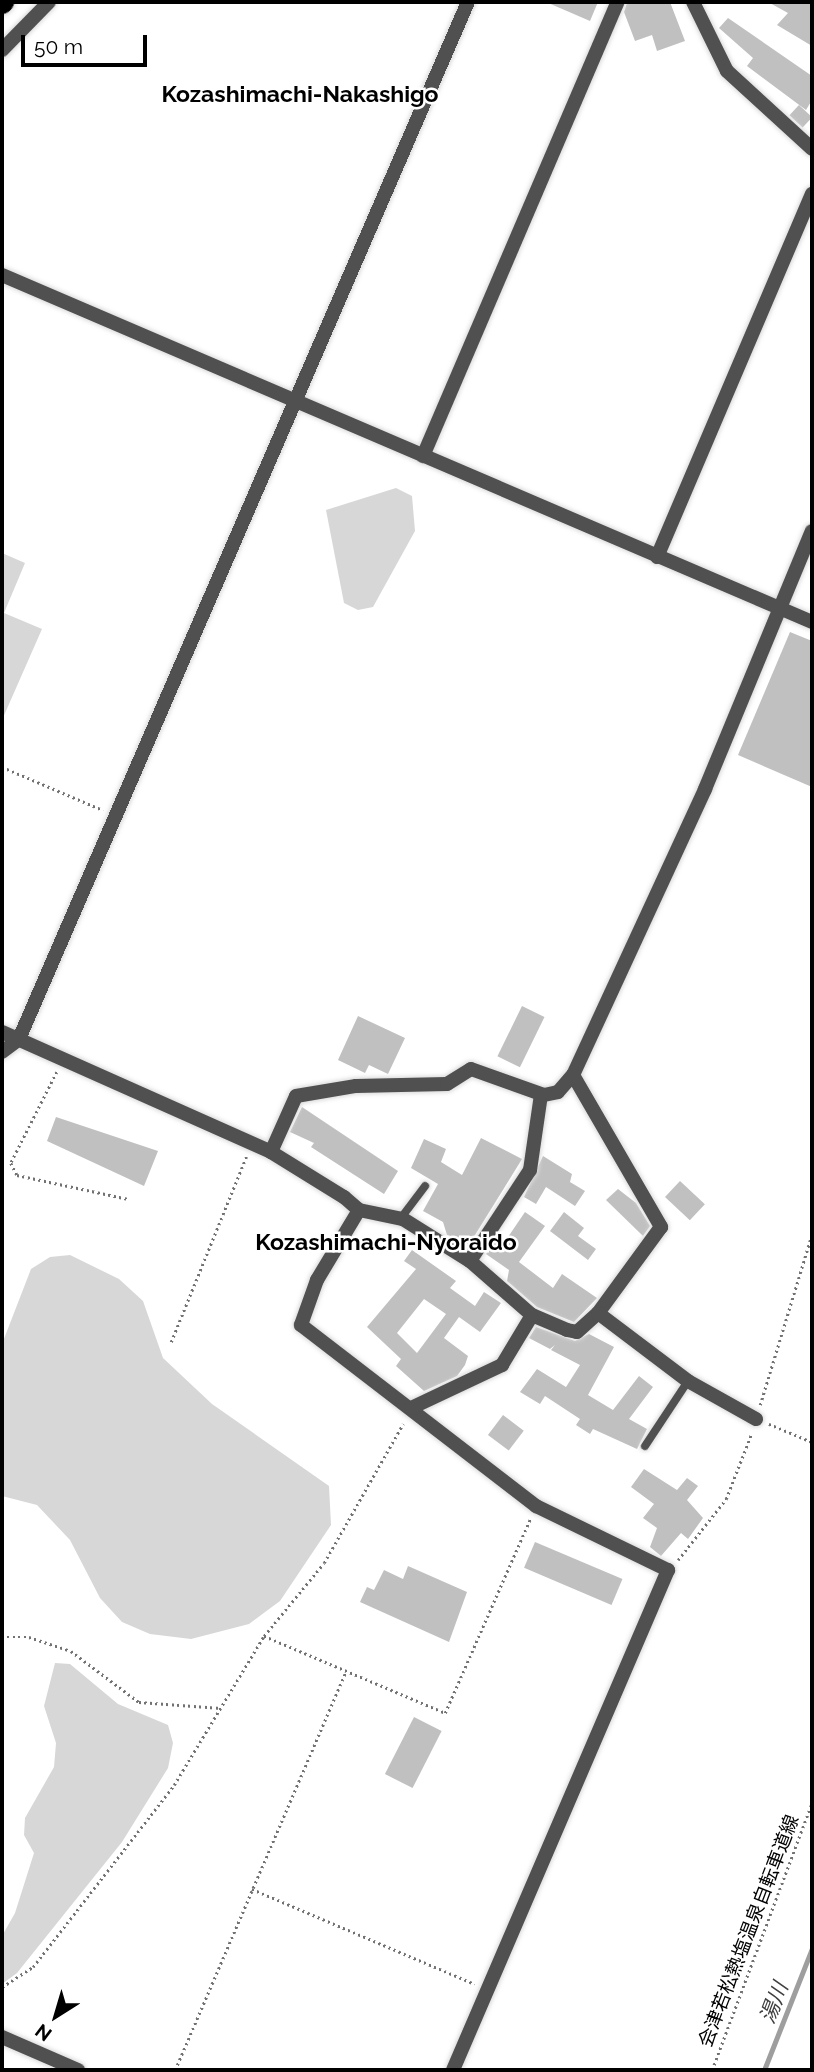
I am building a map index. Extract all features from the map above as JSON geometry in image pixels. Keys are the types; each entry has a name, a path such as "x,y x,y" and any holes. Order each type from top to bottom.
{"street":[{"path":"2,50 49,2"},
{"path":"2,1052 19,1039 468,2"},
{"path":"423,456 618,2"},
{"path":"693,2 727,71 808,144 812,127"},
{"path":"656,557 812,194"},
{"path":"2,275 812,622"},
{"path":"271,1152 296,1096 356,1086 447,1084 471,1069 541,1095 558,1092 573,1075 705,789 777,607 812,531"},
{"path":"2,1032 271,1152 359,1210 401,1218 470,1261 532,1315 577,1332 598,1313 661,1227 573,1075"},
{"path":"470,1261 530,1170 541,1095"},
{"path":"359,1210 317,1280 301,1325 536,1506 668,1570 453,2070"},
{"path":"598,1313 688,1381 756,1419"},
{"path":"411,1408 502,1365 532,1315"},
{"path":"2,2038 78,2070"}],"lane":[{"path":"401,1218 425,1186"},
{"path":"645,1446 688,1381"}],"path":[{"path":"2,767 116,816"},
{"path":"63,1059 11,1163 17,1175 128,1199"},
{"path":"171,1342 251,1144"},
{"path":"2,1987 33,1967 174,1785 264,1636 324,1563 411,1408"},
{"path":"756,1419 812,1441"},
{"path":"264,1636 345,1673 445,1713 536,1506"},
{"path":"2,1637 29,1637 71,1651 139,1702 221,1708"},
{"path":"176,2070 345,1673"},
{"name":"会津若松熱塩温泉自転車道線","path":"712,2070 812,1802"},
{"path":"252,1889 488,1990"}],"shaded area":[{"path":"396,488 412,496 415,531 373,607 358,610 344,603 326,510"},
{"path":"2,553 25,563 4,613 42,629 2,720"},
{"path":"70,1255 119,1279 143,1301 163,1358 212,1404 329,1486 331,1525 280,1601 249,1624 191,1639 150,1634 122,1622 100,1598 70,1540 37,1505 2,1496 2,1344 31,1269 50,1257"},
{"path":"55,1663 70,1664 118,1704 168,1725 173,1743 168,1768 122,1842 17,1973 2,1984 2,1936 15,1913 34,1853 24,1835 25,1818 54,1767 56,1743 44,1706"}],"building":[{"path":"546,2 598,2 590,21"},
{"path":"670,2 685,41 657,51 652,35 635,41 624,12 627,3"},
{"path":"768,2 812,2 812,46 777,25 788,13"},
{"path":"728,18 812,76 812,100 806,110 747,66 753,58 719,28"},
{"path":"799,105 812,117 803,128 789,115"},
{"path":"790,632 812,641 812,787 738,755"},
{"path":"522,1006 544,1017 520,1067 497,1056"},
{"path":"358,1016 405,1038 388,1074 369,1065 365,1073 338,1060"},
{"path":"302,1107 398,1171 384,1194 311,1147 314,1143 290,1132"},
{"path":"56,1117 158,1151 144,1186 47,1141"},
{"path":"481,1138 522,1159 467,1248 447,1235 443,1222 423,1211 438,1184 411,1168 424,1139 446,1149 441,1162 462,1175"},
{"path":"543,1156 572,1174 570,1182 585,1191 575,1206 546,1187 536,1204 524,1197"},
{"path":"680,1181 705,1204 690,1220 665,1197"},
{"path":"618,1189 636,1203 650,1226 643,1236 606,1200"},
{"path":"525,1212 545,1226 519,1262 553,1288 562,1274 597,1298 574,1322 537,1307 507,1281 509,1270 486,1254 498,1236 506,1240"},
{"path":"564,1212 584,1228 578,1236 596,1249 588,1260 550,1231"},
{"path":"412,1250 456,1281 450,1288 475,1306 484,1292 501,1303 480,1332 459,1317 444,1338 468,1356 465,1365 457,1376 424,1391 396,1366 401,1359 367,1327 416,1269 404,1261","holes":["424,1299 446,1314 417,1353 397,1333"]},
{"path":"536,1327 575,1341 589,1334 614,1347 588,1395 613,1410 639,1376 653,1387 629,1419 647,1429 637,1449 593,1429 590,1434 576,1425 580,1419 545,1396 540,1404 520,1392 537,1369 566,1387 580,1365 551,1350 555,1345 550,1349 529,1338"},
{"path":"503,1415 524,1431 509,1451 488,1435"},
{"path":"644,1469 677,1490 687,1478 698,1486 687,1500 703,1518 688,1539 681,1533 661,1556 650,1547 657,1528 643,1518 654,1504 631,1487"},
{"path":"535,1542 622,1579 612,1605 524,1568"},
{"path":"408,1566 467,1592 449,1642 360,1602 367,1587 374,1590 384,1570 403,1579"},
{"path":"414,1717 442,1731 413,1788 385,1774"}],"waterway":[{"name":"湯川","path":"764,2070 812,1948"}],"district":[{"name":"Kozashimachi-Nakashigo","path":"300,94"},
{"name":"Kozashimachi-Nyoraido","path":"386,1242"}]}
